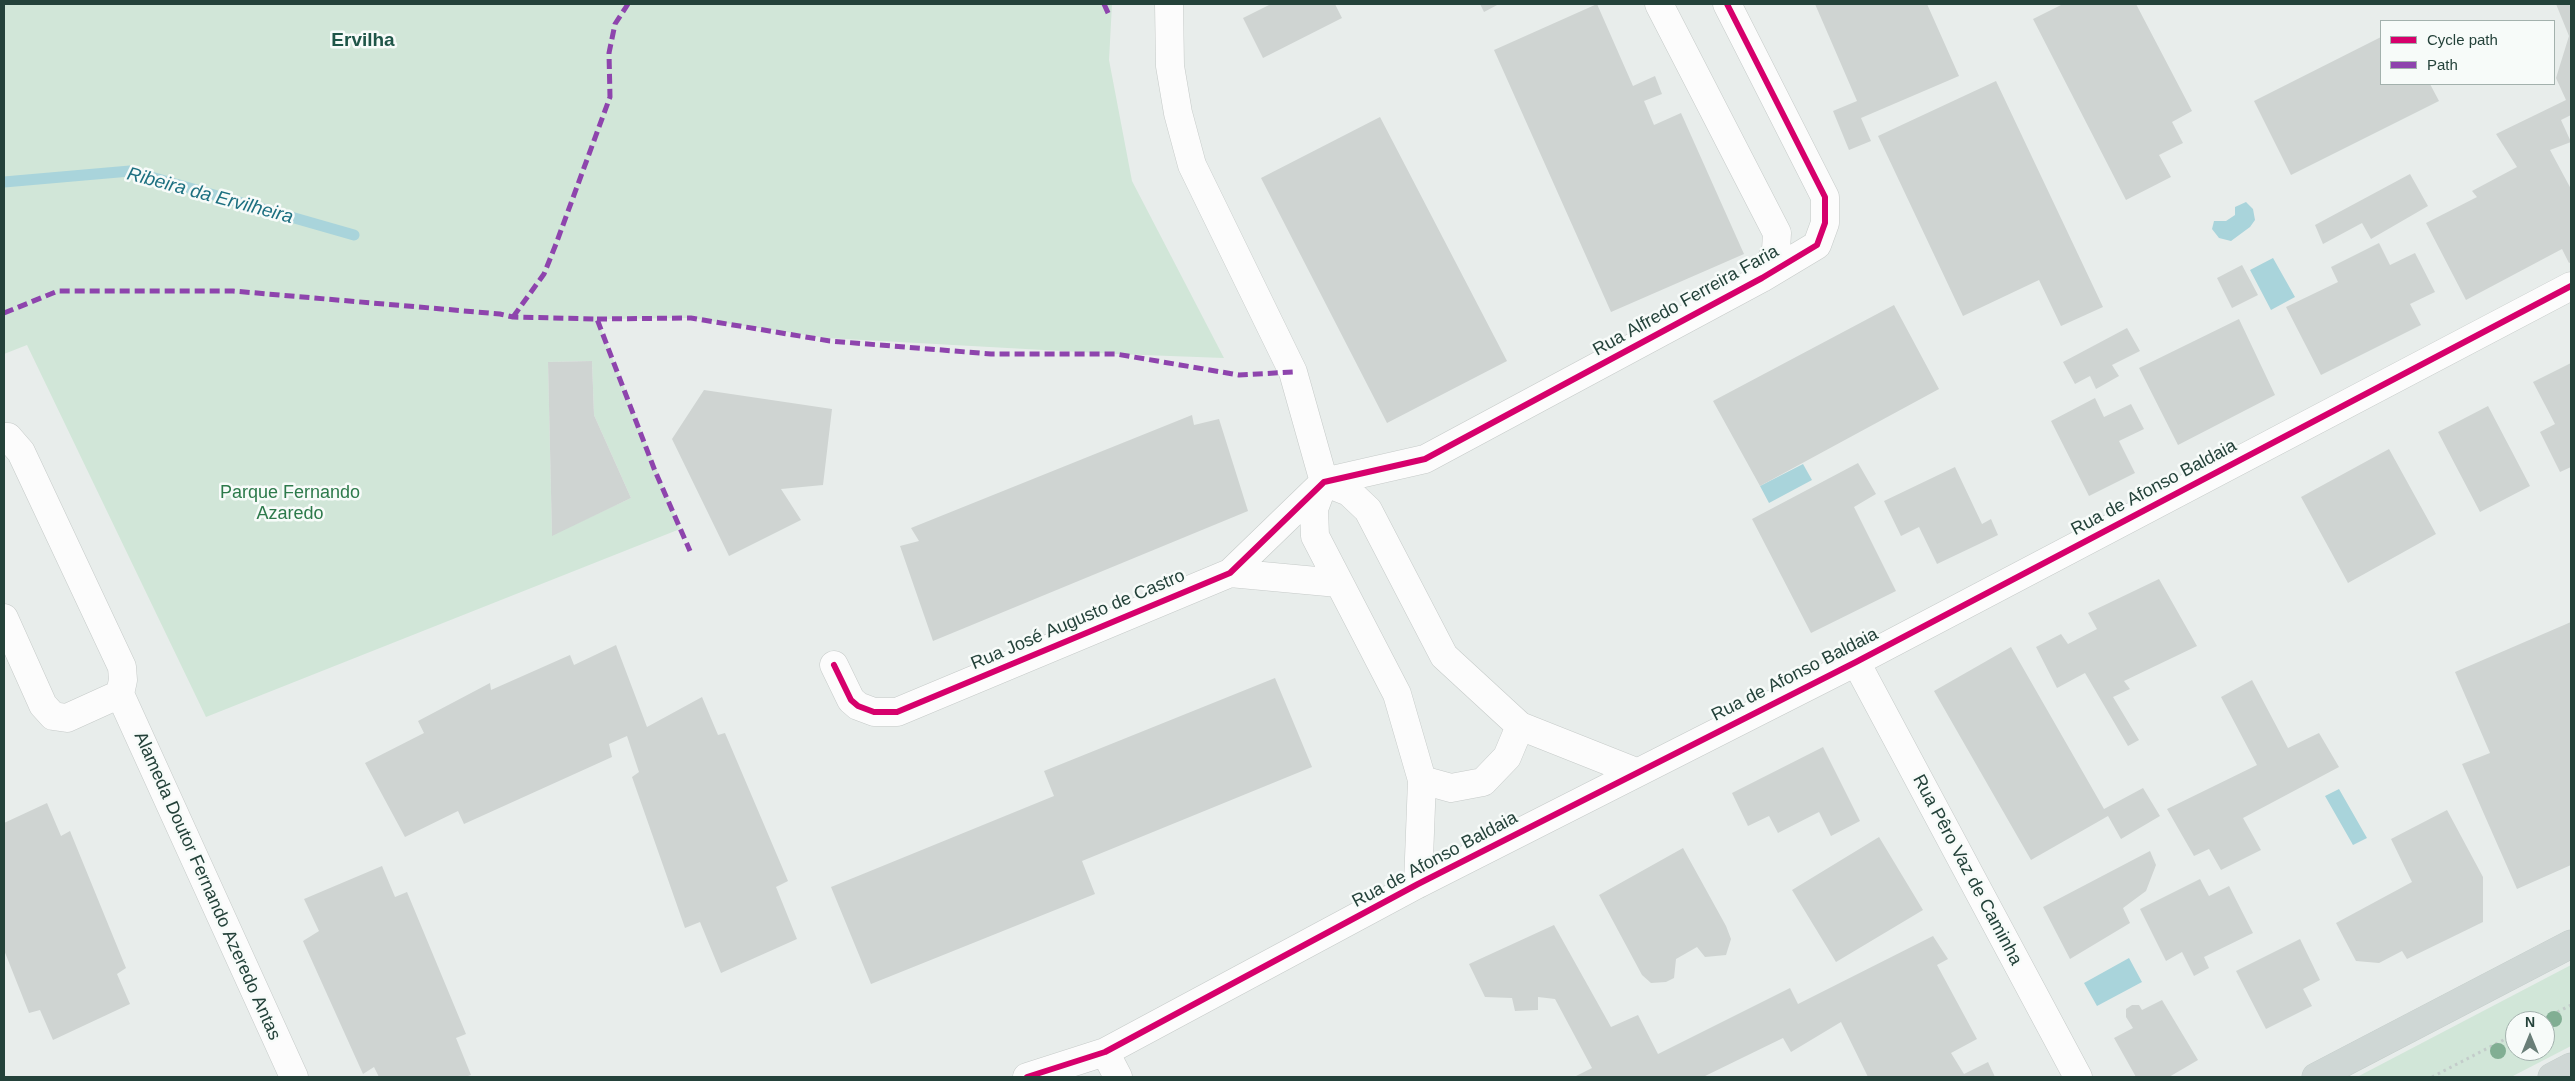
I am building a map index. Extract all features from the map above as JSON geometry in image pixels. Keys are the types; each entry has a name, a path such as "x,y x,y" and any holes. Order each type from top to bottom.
{"main road":[{"path":"2316,1077 2571,944"},
{"path":"2552,1077 2571,1067"}],"street":[{"path":"1169,4 1170,66 1178,113 1192,166 1293,372 1324,482 1314,509 1315,536 1397,694 1422,780 1418,884"},
{"name":"Rua Alfredo Ferreira Faria","path":"1659,4 1777,233 1776,250 1762,278"},
{"name":"Rua Alfredo Ferreira Faria","path":"1324,482 1426,459 1762,278 1817,245 1825,223 1825,197 1727,4"},
{"name":"Rua de Afonso Baldaia","path":"1027,1077 1105,1052 1418,884 1856,662 2571,286"},
{"name":"Alameda Doutor Fernando Azeredo Antas","path":"4,437 8,437 21,452 122,667 123,680 120,694 294,1077"},
{"path":"1324,482 1348,492 1368,510 1444,656 1520,726 1636,772"},
{"name":"Rua José Augusto de Castro","path":"834,665 852,700 858,706 874,712 897,712 1230,573 1324,482"},
{"name":"Rua José Augusto de Castro","path":"1230,573 1338,583"},
{"path":"4,618 43,705 52,716 67,718 120,694"},
{"name":"Rua Pêro Vaz de Caminha","path":"1856,662 2078,1077"},
{"path":"1422,780 1451,788 1483,782 1507,757 1520,726"},
{"path":"1105,1052 1118,1077"}],"path":[{"path":"2555,1013 2571,1005"},
{"path":"2432,1077 2505,1039"}],"green space":[{"name":"Parque Fernando Azaredo","path":"4,4 1112,4 1109,60 1132,181 1224,358 827,338 691,318 597,319 680,529 206,717 27,345 4,354","holes":["592,361 594,415 631,498 552,535 548,362"]},
{"path":"2571,965 2571,1046 2555,1054 2555,1011 2505,1011 2505,1061 2542,1061 2511,1077 2357,1077"}],"water":[{"path":"2246,202 2253,209 2255,220 2250,227 2231,241 2219,238 2212,229 2214,221 2226,221 2235,215 2235,207"},
{"path":"2273,258 2295,297 2271,310 2250,270"},
{"path":"1803,464 1812,480 1769,503 1760,486"},
{"path":"2339,789 2367,838 2353,845 2325,796"},
{"path":"2129,958 2142,982 2097,1006 2084,983"}],"building":[{"path":"1271,4 1335,4 1342,18 1263,58 1243,18"},
{"path":"1480,4 1499,4 1484,12"},
{"path":"1597,4 1633,86 1655,76 1662,94 1644,101 1654,125 1681,113 1744,254 1611,312 1494,50"},
{"path":"1815,4 1927,4 1959,76 1861,118 1871,141 1849,150 1833,111 1857,101"},
{"path":"2063,4 2136,4 2192,111 2172,122 2183,143 2159,155 2171,177 2126,200 2033,19"},
{"path":"2556,4 2571,4 2571,115 2561,120 2571,142 2550,150 2571,189 2571,262 2569,263 2562,249 2466,300 2426,223 2477,197 2472,191 2517,167 2496,134 2566,100 2556,78 2569,36"},
{"path":"2380,38 2380,85 2431,85 2439,101 2291,175 2254,101"},
{"path":"1996,81 2103,307 2061,326 2039,280 1963,316 1878,136"},
{"path":"1380,117 1507,361 1387,423 1261,178"},
{"path":"2410,174 2428,206 2371,239 2362,223 2323,244 2315,225"},
{"path":"2379,243 2390,265 2415,253 2435,292 2410,304 2421,325 2321,375 2286,307 2338,282 2331,267"},
{"path":"2242,265 2258,295 2232,308 2217,278"},
{"path":"1894,305 1939,389 1760,486 1713,401"},
{"path":"2239,319 2275,395 2178,445 2139,368"},
{"path":"2127,328 2140,351 2112,365 2119,376 2096,389 2090,376 2075,384 2063,362"},
{"path":"592,361 594,415 631,498 552,536 548,362"},
{"path":"2571,363 2571,467 2560,472 2540,432 2555,424 2533,382"},
{"path":"704,390 832,409 823,485 781,489 801,520 729,556 672,439"},
{"path":"2095,398 2104,417 2131,404 2144,429 2119,441 2135,473 2089,496 2051,421"},
{"path":"2488,406 2530,486 2480,512 2438,432"},
{"path":"1192,415 1194,425 1219,419 1248,511 933,641 900,546 919,541 911,528"},
{"path":"2389,449 2436,534 2348,583 2301,497"},
{"path":"1858,463 1876,494 1854,507 1896,591 1811,633 1752,519"},
{"path":"1955,467 1982,524 1991,519 1998,535 1937,564 1919,527 1901,536 1884,501"},
{"path":"2159,579 2197,646 2124,681 2130,689 2113,697 2139,740 2128,746 2085,673 2057,688 2036,647 2061,634 2068,644 2097,629 2088,613"},
{"path":"2571,622 2571,865 2517,889 2462,764 2490,753 2455,672"},
{"path":"616,645 647,727 702,697 718,735 725,733 788,881 776,887 797,939 721,973 700,922 685,928 632,777 639,772 627,736 609,744 612,757 464,824 458,811 405,837 365,763 424,733 418,721 490,683 491,690 570,655 574,665"},
{"path":"2011,647 2104,809 2143,788 2160,816 2121,839 2108,816 2031,860 1934,691"},
{"path":"1275,678 1312,767 1082,861 1095,894 871,984 831,887 1054,796 1044,771"},
{"path":"2252,680 2288,748 2319,733 2339,767 2243,818 2261,850 2221,870 2209,849 2194,856 2167,809 2257,765 2221,697"},
{"path":"1823,747 1860,821 1831,836 1819,812 1778,833 1769,816 1748,826 1732,793"},
{"path":"47,803 61,836 70,831 126,968 117,974 130,1004 53,1040 40,1010 29,1013 4,950 4,823"},
{"path":"2447,810 2483,877 2483,922 2407,959 2402,951 2379,963 2356,961 2336,923 2412,882 2391,839"},
{"path":"1879,837 1923,910 1836,962 1792,890"},
{"path":"1683,848 1726,926 1731,939 1726,955 1705,957 1697,947 1676,959 1674,978 1666,982 1651,983 1642,975 1599,895"},
{"path":"2150,851 2156,865 2146,891 2123,908 2130,923 2070,959 2043,907"},
{"path":"382,866 395,897 407,892 466,1034 456,1038 471,1075 465,1077 379,1077 374,1067 363,1074 303,941 319,931 304,899"},
{"path":"2200,879 2209,896 2229,886 2253,933 2204,957 2209,968 2194,976 2182,952 2166,961 2140,909"},
{"path":"1554,925 1611,1027 1638,1015 1658,1054 1790,988 1798,1004 1933,936 1948,959 1937,965 1977,1039 1951,1053 1964,1074 1988,1062 1995,1077 1868,1077 1841,1022 1791,1052 1783,1038 1703,1077 1574,1077 1592,1068 1555,999 1538,997 1538,1010 1515,1011 1512,998 1485,997 1469,964"},
{"path":"2300,939 2320,980 2303,989 2312,1006 2266,1029 2236,971"},
{"path":"2162,1000 2198,1060 2169,1077 2136,1077 2114,1038 2133,1028 2126,1017 2126,1009 2132,1005 2139,1005 2142,1010"}],"waterway":[{"name":"Ribeira da Ervilheira","path":"4,182 130,171 354,235"}],"marked path":[{"path":"513,317 544,274 556,244 610,97 609,53 615,24 628,4"},
{"path":"1104,4 1109,15"},
{"path":"4,313 58,291 233,291 500,314 513,317 597,319 655,471 690,551"},
{"path":"597,319 691,318 830,341 991,354 1116,354 1239,375 1293,372"}],"cycle path":[{"path":"834,665 851,700 858,706 874,712 897,712 1230,573 1324,482 1425,459 1762,278 1817,245 1825,223 1825,197 1727,4"},
{"path":"1027,1077 1105,1052 1418,884 1856,662 2571,286"}],"district":[{"name":"Ervilha","path":"363,41"}]}
